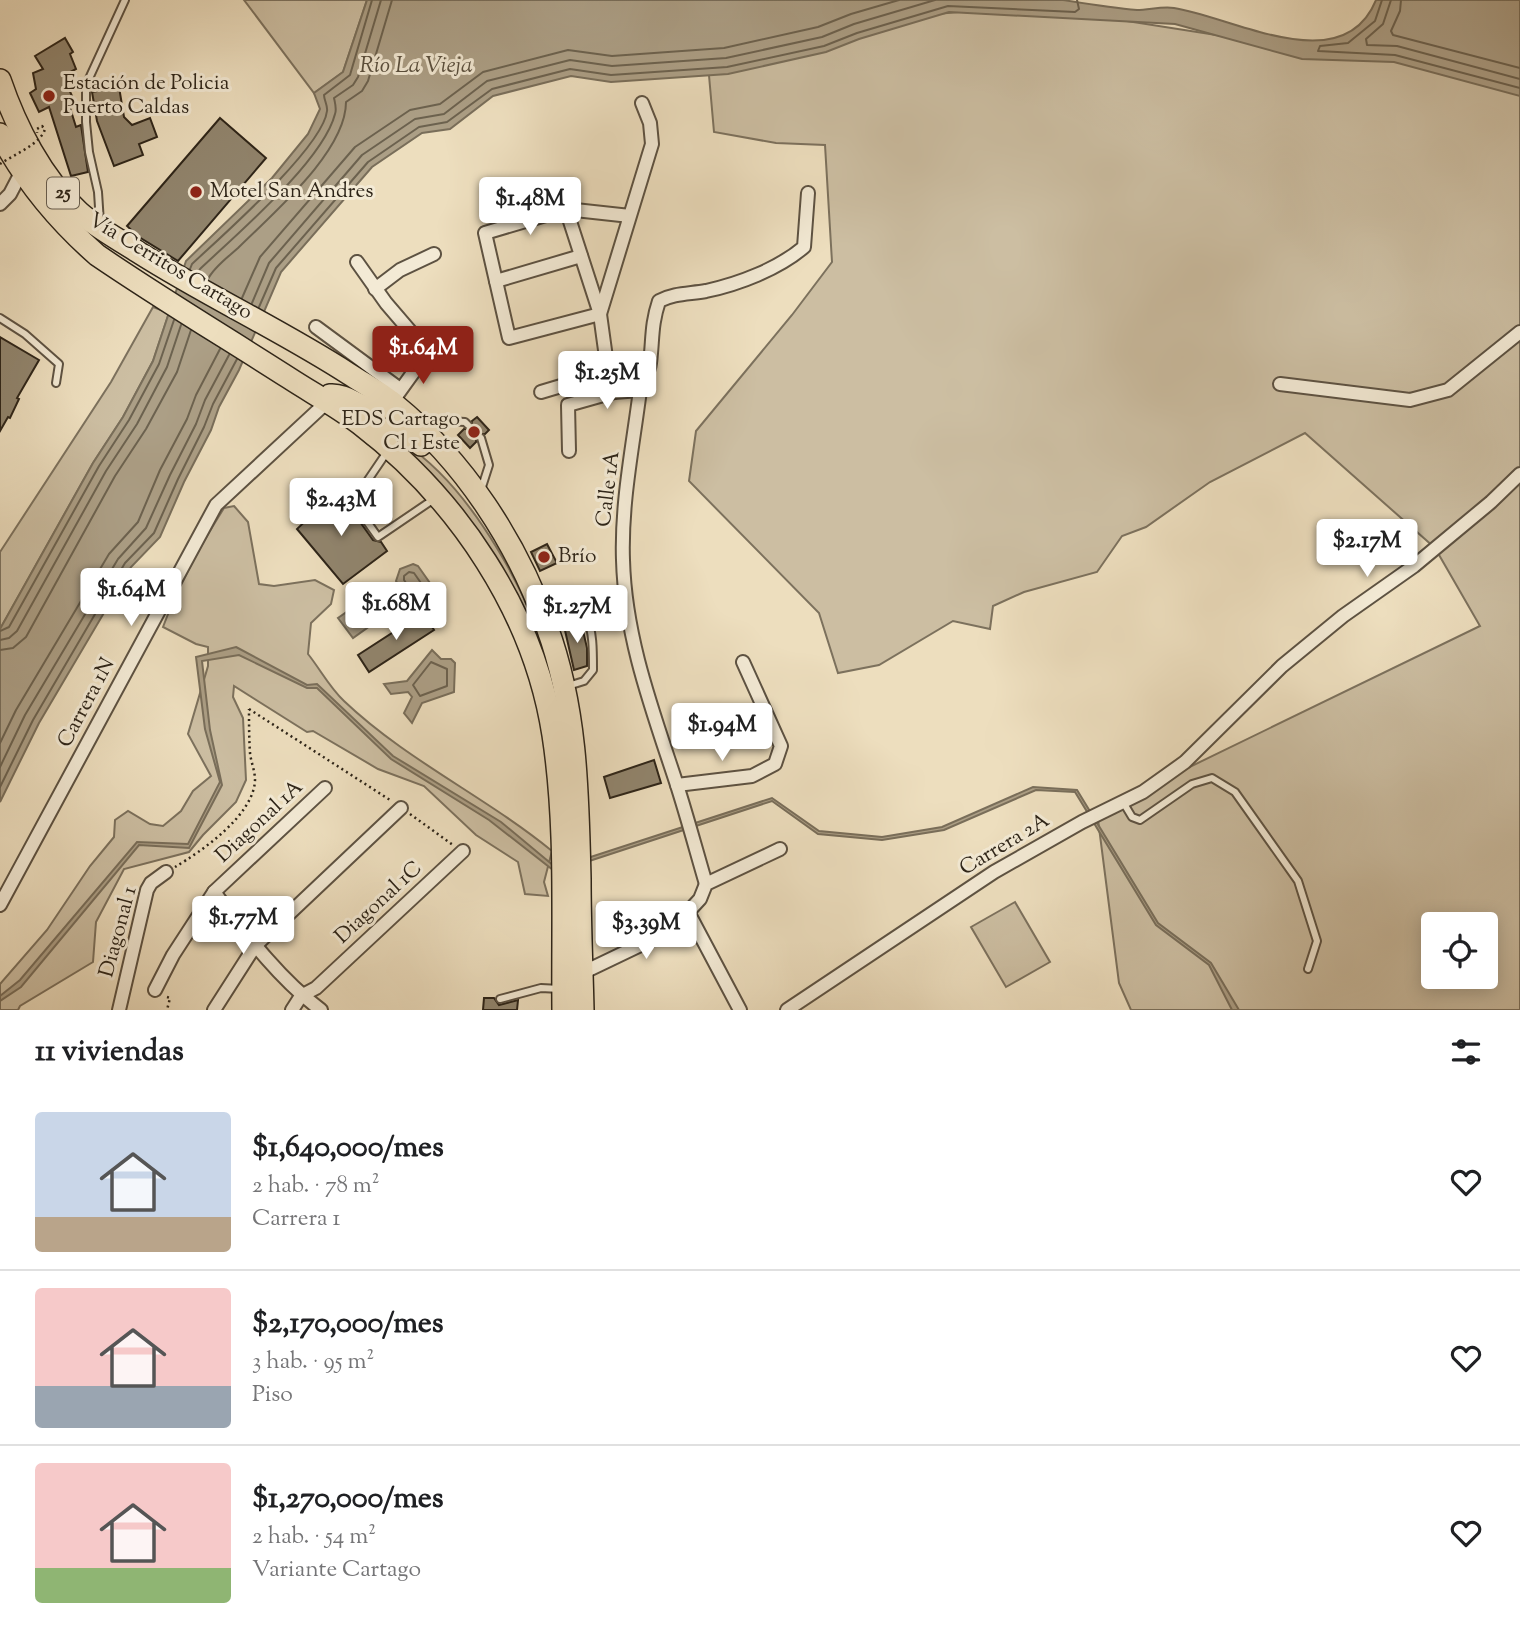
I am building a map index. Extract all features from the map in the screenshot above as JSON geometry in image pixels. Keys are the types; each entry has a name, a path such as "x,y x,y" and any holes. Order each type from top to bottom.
{"highway":[{"name":"Vía Cerritos Cartago","path":"0,80 18,124 50,177 78,211 100,229 166,270 396,395"},
{"name":"Vía Cerritos Cartago","path":"0,134 39,196 66,228 97,255 316,395"},
{"path":"316,395 340,394 372,410 383,408 396,395"},
{"name":"25","path":"316,395 382,441 438,496 490,568 517,620 535,666 553,733 571,852"},
{"name":"25","path":"396,395 479,497 510,546 548,627 565,687 573,729 576,766 562,1000"},
{"path":"382,441 390,428 404,430 423,447 443,451"},
{"name":"25","path":"571,876 582,973 583,1010"}],"street":[{"path":"600,314 652,144 650,122 642,103"},
{"path":"0,204 10,194 22,171"},
{"name":"Calle 1A","path":"706,884 677,785 645,692 624,588 622,536 640,390 650,365 652,322 659,301 669,295 706,291 750,277 794,256 804,247 808,193"},
{"path":"10,194 39,196"},
{"path":"600,314 509,338 485,233 566,209 630,216"},
{"path":"566,209 600,314 608,372 614,392"},
{"path":"375,289 400,270 433,254"},
{"path":"496,281 581,256"},
{"path":"316,327 396,395 428,352 375,289 357,262"},
{"path":"1280,384 1410,400 1448,390 1520,332"},
{"path":"541,392 608,372"},
{"path":"569,451 568,405 614,392 640,390"},
{"name":"Carrera 1N","path":"0,905 216,505 316,395"},
{"name":"Carrera 2A","path":"787,1010 994,872 1082,822 1143,792 1185,762 1282,666 1343,616 1414,566 1520,474"},
{"path":"677,785 752,776 775,764 780,746 744,662"},
{"name":"Diagonal 1A","path":"155,990 173,955 214,892 325,788"},
{"path":"214,1010 255,946 401,807"},
{"path":"582,973 655,938 688,912 700,899 706,884 780,849"},
{"name":"Diagonal 1C","path":"292,1010 301,996 316,988 463,851"},
{"name":"Diagonal 1","path":"118,1010 147,890 151,883 166,872"},
{"path":"214,892 255,946 301,996 321,1010"},
{"path":"688,912 740,1010"}],"lane":[{"path":"100,229 98,192 89,152 86,122 86,85 125,0"},
{"path":"0,318 25,334 59,364 56,383"},
{"path":"423,430 447,421 465,422 468,425"},
{"path":"479,497 489,465 481,438"},
{"path":"382,441 353,502 378,537 438,496"},
{"path":"536,598 557,598 579,607 591,627 593,670 584,681 565,687"},
{"path":"1117,805 1140,820 1192,784 1212,778 1236,792 1298,881 1317,941 1308,968"},
{"path":"500,999 541,988 562,1000"}],"path":[{"path":"0,164 38,139 45,129 42,126 37,129 37,133"},
{"path":"166,872 197,854 222,834 247,802 255,781 250,754 249,709 401,807 463,851"}],"shaded area":[{"path":"244,0 367,0 343,72 314,93"},
{"path":"1031,6 1299,48 1520,72 1520,1010 1131,1010 1119,983 1097,812 1480,626 1435,548 1305,433 1210,482 1146,527 1122,536 1097,572 1024,592 993,606 990,629 953,621 879,665 838,673 819,613 689,481 696,431 832,262 825,145 776,143 714,132 708,64 889,18"},
{"path":"153,307 169,313 153,361 0,629 0,552 111,382"},
{"path":"405,444 454,488 477,517 516,582 532,616 555,689 568,806 514,592 477,535 402,449"},
{"path":"234,506 248,522 259,584 274,586 315,580 334,590 331,604 311,623 308,654 334,690 393,742 527,831 552,851 544,882 548,896 525,894 518,862 476,835 424,786 378,769 313,731 307,732 234,686 233,697 243,718 246,780 236,802 189,852 124,869 96,922 93,962 20,1006 18,1010 0,1010 0,984 47,930 90,866 114,837 115,820 128,811 150,824 163,826 181,811 193,791 211,776 188,734 208,666 208,647 196,644 163,627 183,580 224,508"},
{"path":"1015,902 1050,962 1006,987 971,927"}],"water":[{"name":"Río La Vieja","path":"367,0 1063,0 1137,10 1174,8 1285,38 1313,40 1339,37 1360,24 1376,0 1520,0 1520,96 1394,62 1302,59 1175,24 949,12 859,39 826,52 728,74 611,82 571,76 493,96 450,129 422,133 372,167 281,272 239,370 219,407 211,430 160,537 131,567 39,723 0,802 0,629 153,361 186,261 272,178 308,134 320,109 314,93 343,72"},
{"path":"413,564 418,566 437,593 436,604 429,611 415,609 396,581 400,569"},
{"path":"381,588 395,608 353,638 338,618"},
{"path":"236,647 307,685 317,684 393,756 501,822 554,866 563,866 772,798 819,831 882,837 942,827 1033,787 1077,790 1158,923 1211,963 1239,1010 1232,1010 1209,965 1156,925 1075,792 1036,790 944,830 882,840 818,834 772,801 562,870 553,870 489,820 391,759 317,688 307,688 239,655 202,661 210,730 222,785 189,848 139,845 21,987 0,1001 0,996 20,980 137,842 188,844 220,782 205,729 196,657"},
{"path":"432,650 441,659 451,659 455,663 454,692 422,703 412,723 404,713 412,697 408,692 391,694 384,684 407,681"}],"building":[{"path":"65,38 73,52 70,54 76,69 63,76 72,96 67,98 76,127 81,125 88,172 71,176 49,107 39,112 30,93 36,89 33,73 43,69 35,56"},
{"path":"119,87 124,117 132,125 150,118 157,137 139,144 143,155 114,166 97,121 92,92"},
{"name":"Motel San Andres","path":"220,118 266,158 178,261 139,237 127,226"},
{"path":"0,337 39,360 17,398 19,399 10,418 8,417 0,431"},
{"name":"EDS Cartago Cl 1 Este","path":"477,417 489,430 485,434 477,434 476,442 470,448 458,435 464,429 471,429 472,421"},
{"path":"340,488 348,499 348,505 373,540 381,542 387,551 343,584 297,529"},
{"name":"Brío","path":"547,544 557,563 540,571 531,552"},
{"path":"423,613 434,630 369,672 358,655"},
{"path":"581,622 587,648 587,666 574,670 564,626"},
{"path":"654,760 661,783 610,798 604,777"},
{"path":"484,998 494,998 499,1005 518,1000 517,1010 483,1010"}],"place":[{"name":"Estación de Policia Puerto Caldas","path":"49,96"},
{"name":"Motel San Andres","path":"196,192"},
{"name":"EDS Cartago Cl 1 Este","path":"474,432"},
{"name":"Brío","path":"544,557"}]}
